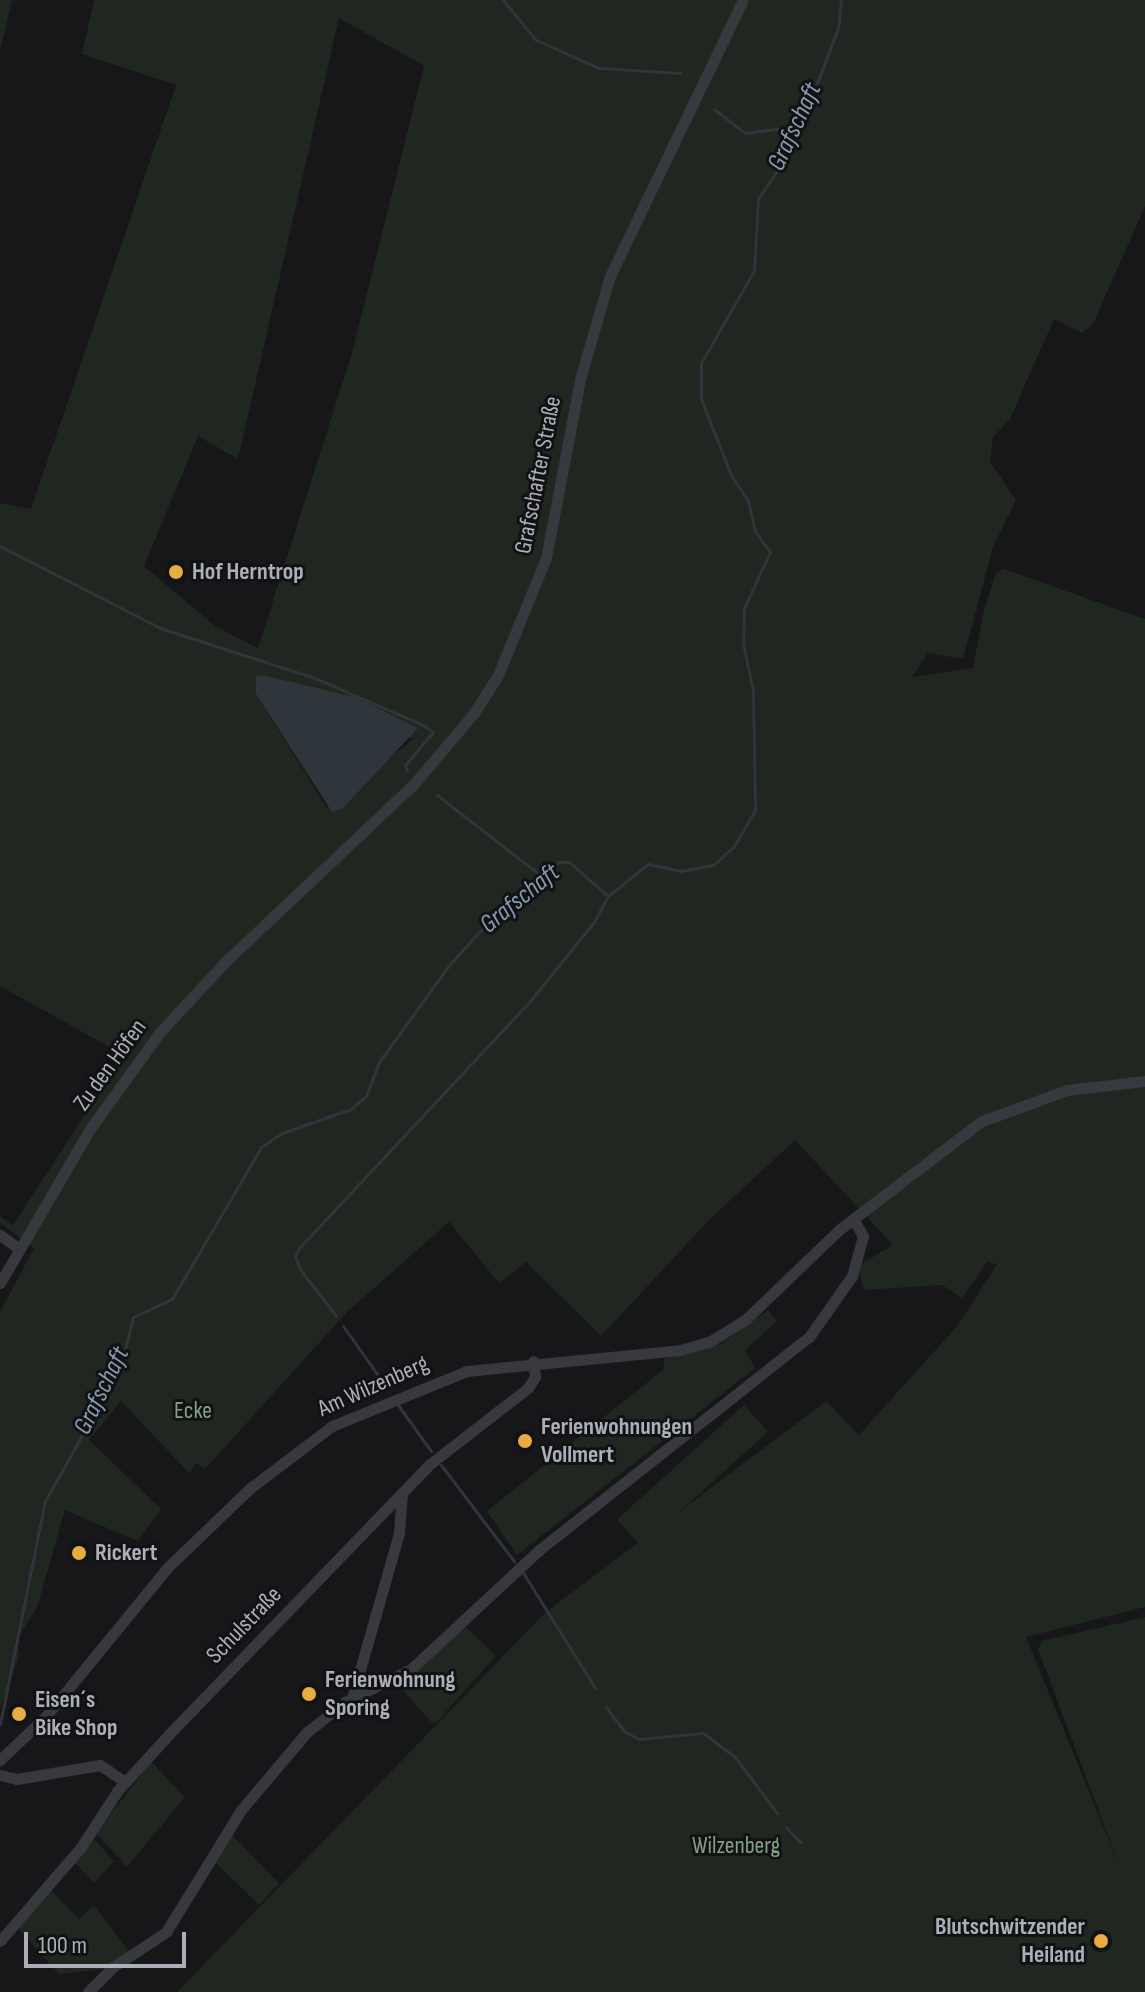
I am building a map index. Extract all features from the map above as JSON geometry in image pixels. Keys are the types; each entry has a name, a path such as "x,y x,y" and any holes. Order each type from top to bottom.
{"street":[{"name":"Grafschafter Straße","path":"290,901 431,767 474,713 508,657 546,558 580,379 610,276 743,0"},
{"name":"Zu den Höfen","path":"0,1283 136,1063 196,993 290,901"},
{"name":"Am Wilzenberg","path":"0,1760 46,1716 167,1568 300,1447 369,1407 436,1381 486,1367 680,1350 711,1341 745,1320 853,1219 990,1116 1048,1095 1096,1083 1145,1081"},
{"path":"88,1992 113,1967 166,1932 262,1782 307,1732 352,1698 411,1669 525,1562 790,1354 820,1325 852,1276 863,1236 853,1219"},
{"path":"0,1235 19,1249"},
{"name":"Schulstraße","path":"0,1941 81,1847 125,1782 402,1493 444,1452 528,1388 535,1377 533,1361"},
{"path":"352,1698 399,1533 402,1493"},
{"path":"0,1775 17,1779 100,1765 125,1782"}],"green space":[{"path":"0,0 12,0 0,51"},
{"path":"94,0 1145,0 1145,206 1093,324 1082,333 1054,319 1010,419 993,437 990,462 1016,500 993,547 963,659 928,653 912,677 973,668 984,610 996,573 1004,569 1145,619 1145,1607 1026,1637 1119,1865 1038,1649 1042,1641 1145,1617 1145,1992 177,1992 545,1613 826,1401 859,1435 959,1324 997,1264 987,1262 962,1298 942,1285 864,1290 858,1266 893,1245 795,1140 710,1219 601,1336 526,1262 499,1283 449,1222 348,1311 205,1469 197,1463 189,1473 121,1401 89,1440 161,1509 138,1541 65,1510 37,1608 18,1637 19,1656 0,1709 0,1312 34,1248 0,1223 0,1216 13,1225 124,1055 0,986 0,503 31,509 176,85 82,54","holes":["339,18 424,66 351,356 258,648 215,626 144,566 198,436 238,459","256,676 290,682 413,739 327,808 256,694"]},
{"path":"768,1310 777,1321 745,1350 755,1368 517,1555 487,1511 664,1369 664,1359 721,1344"},
{"path":"744,1405 768,1432 641,1546 617,1519"},
{"path":"465,1626 496,1656 434,1725 398,1685"},
{"path":"151,1762 185,1797 127,1867 96,1833"},
{"path":"229,1832 279,1883 259,1905 213,1860"},
{"path":"92,1837 114,1861 94,1883 74,1862"},
{"path":"50,1889 79,1919 94,1905 129,1951 105,1969 59,1974 18,1928"}],"shaded area":[{"path":"256,676 355,697 418,728 342,809 332,812 256,694"}],"waterway":[{"path":"503,0 536,40 599,68 681,73"},
{"name":"Grafschaft","path":"0,1724 45,1501 121,1366 133,1317 172,1299 261,1147 282,1133 351,1109 366,1096 379,1062 450,964 479,932 558,862 569,862 608,896 648,864 681,871 713,865 734,846 755,810 753,691 743,643 744,608 770,552 755,531 748,501 731,475 701,399 701,363 754,271 758,199 793,146 838,28 841,0"},
{"path":"714,109 745,133 800,126"},
{"path":"0,546 160,628 315,678 423,725 433,732 405,765 407,771"},
{"path":"437,795 540,875"},
{"path":"336,1316 300,1269 295,1256 299,1248 530,1001 594,922 608,896"},
{"path":"343,1326 387,1388"},
{"path":"398,1405 431,1451"},
{"path":"441,1465 514,1561"},
{"path":"522,1571 595,1688"},
{"path":"606,1707 625,1732 639,1739 703,1733 735,1757 777,1813"},
{"path":"786,1827 800,1842"}],"place":[{"name":"Hof Herntrop","path":"176,572"},
{"name":"Ferienwohnungen Vollmert","path":"525,1441"},
{"name":"Rickert","path":"79,1553"},
{"name":"Ferienwohnung Sporing","path":"309,1694"},
{"name":"Eisen´s Bike Shop","path":"19,1714"},
{"name":"Blutschwitzender Heiland","path":"1101,1941"}],"park label":[{"name":"Ecke","path":"193,1411"},
{"name":"Wilzenberg","path":"736,1846"}]}
